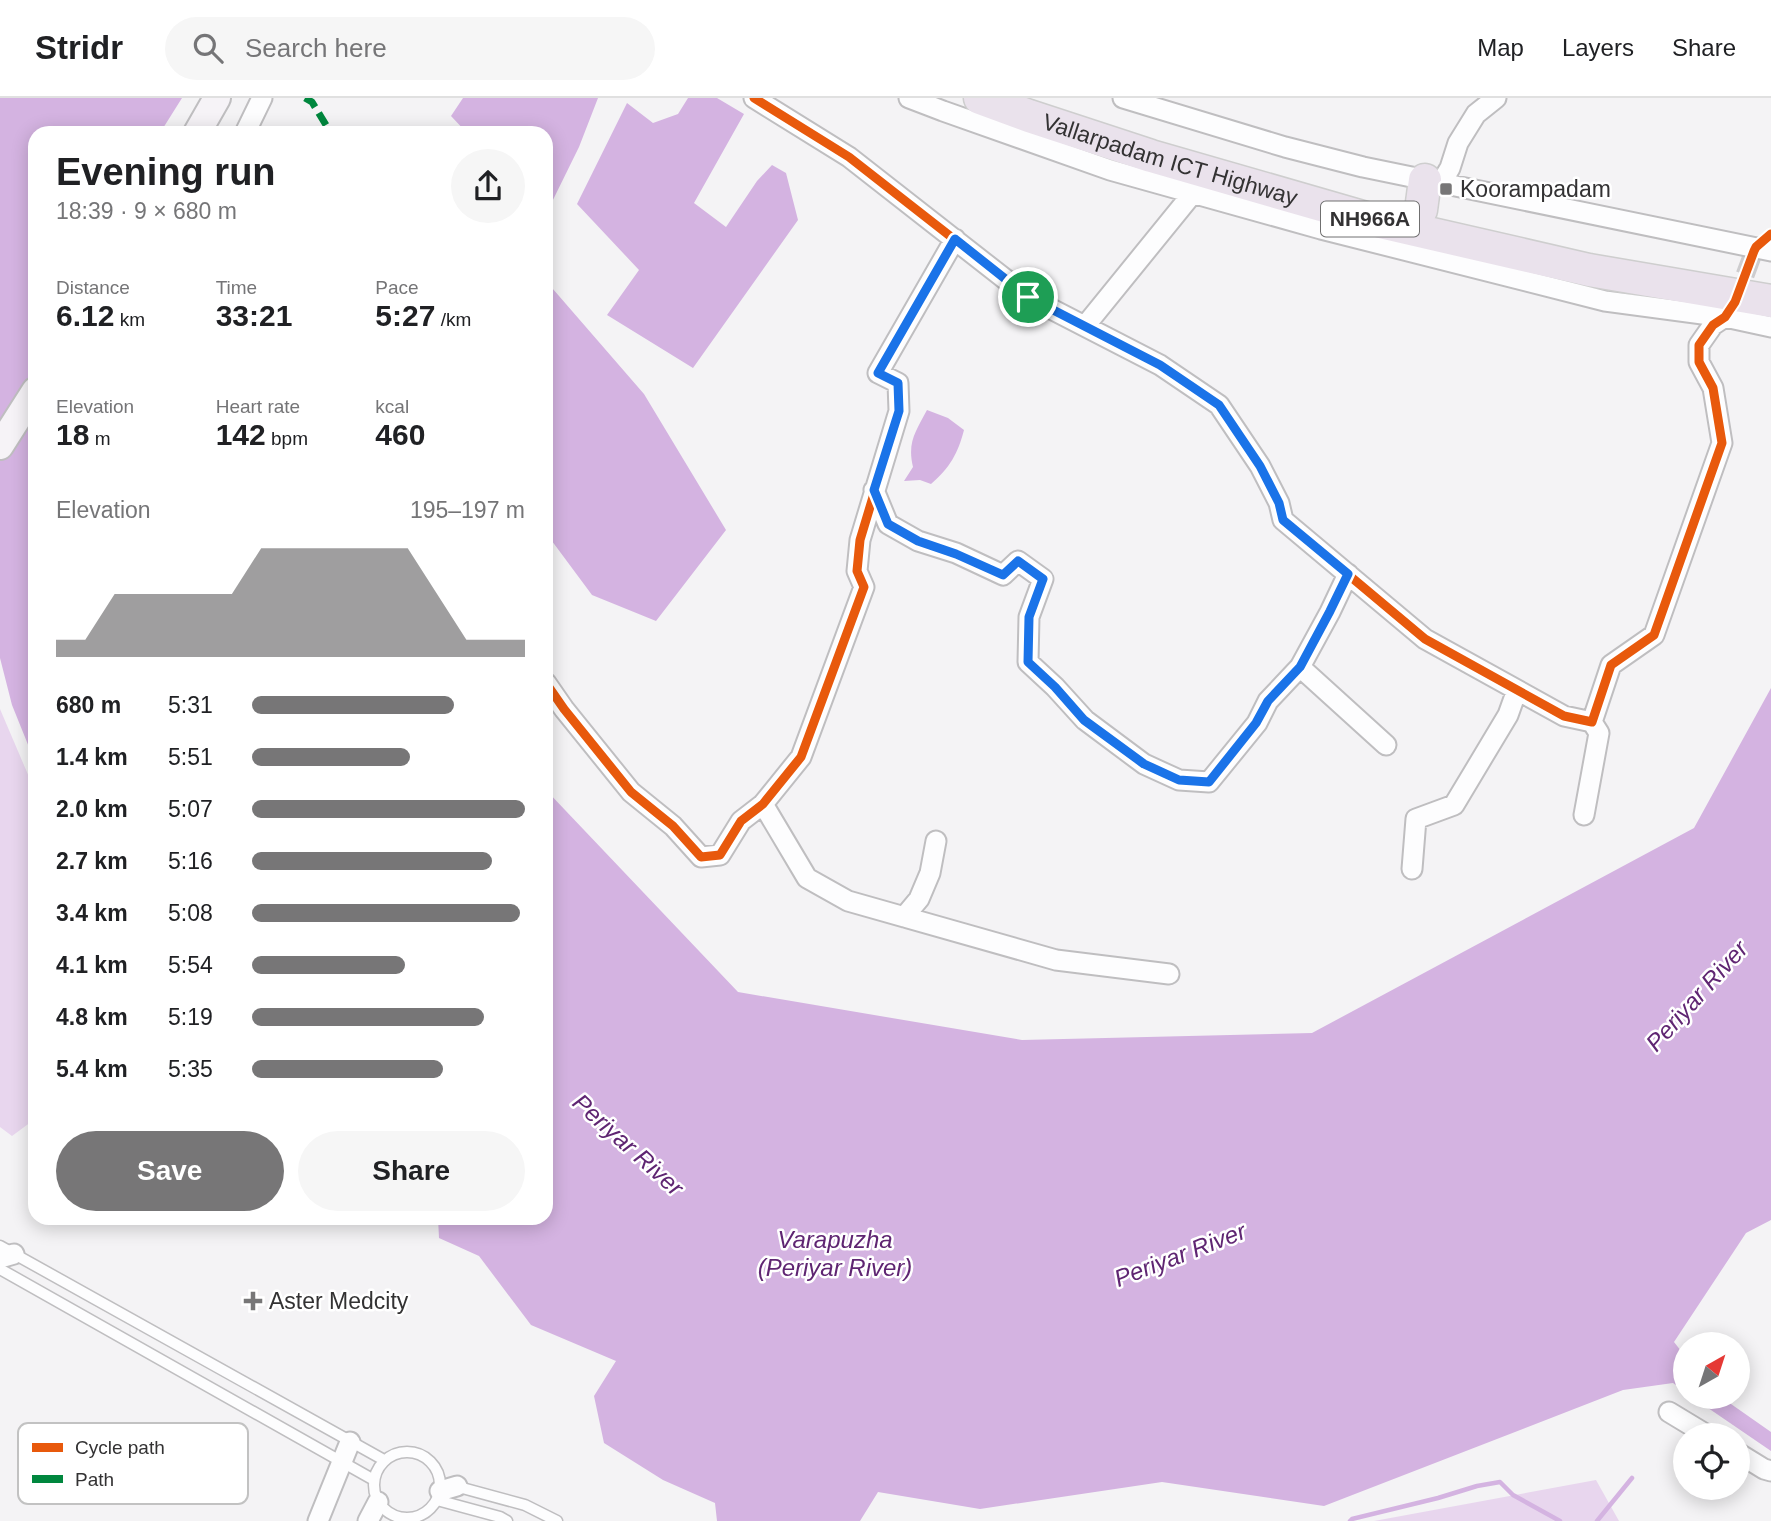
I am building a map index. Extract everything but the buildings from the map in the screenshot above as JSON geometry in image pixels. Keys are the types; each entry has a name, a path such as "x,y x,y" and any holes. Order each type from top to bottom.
{"highway":[{"name":"Vallarpadam ICT Highway","path":"980,98 1378,233 1771,301"},
{"name":"Vallarpadam ICT Highway","path":"1035,98 1149,135 1382,201 1429,191 1591,248 1771,279"}],"main road":[{"path":"201,126 217,98"},
{"path":"0,446 28,402"}],"street":[{"path":"248,126 262,98"},
{"path":"754,98 849,157 1028,297 1160,365 1219,405 1260,466 1279,503 1283,520 1425,639 1564,716 1592,722 1599,733 1584,815"},
{"path":"909,98 1111,170 1193,193 1378,233 1605,302 1730,310 1771,327"},
{"path":"1123,98 1285,147 1363,167 1429,191 1763,246"},
{"path":"1429,191 1450,168 1458,143 1476,114 1496,98"},
{"path":"1084,326 1193,193"},
{"path":"553,693 631,792 673,826 701,857 720,855 741,821 763,804 801,757 864,587 857,570 860,540 899,411 898,383 878,373 955,239"},
{"path":"1592,722 1611,666 1654,635 1722,443 1713,388 1699,362 1699,345 1713,325 1730,310"},
{"path":"874,490 888,524 918,541 1003,575 1018,561 1043,579 1029,617 1028,662 1084,720 1144,764 1179,780 1209,782 1256,723 1268,701 1300,667 1348,574"},
{"path":"1300,667 1386,745"},
{"path":"1412,869 1416,819 1454,805 1508,715 1517,690"},
{"path":"763,804 807,878 848,901 1056,960 1169,974"},
{"path":"904,917 919,899 930,873 936,841"},
{"path":"1669,1412 1687,1423"},
{"path":"318,1521 350,1441"},
{"path":"1750,1460 1771,1471"},
{"path":"368,1521 378,1502"}],"lane":[{"path":"5,1252 384,1460"},
{"path":"0,1269 374,1480"},
{"path":"444,1490 431,1509 412,1520 398,1518 386,1512 374,1492 374,1480 377,1469 384,1460 394,1454 419,1454 429,1460 437,1470 444,1490 507,1521"},
{"path":"444,1490 525,1505 557,1521"}],"shaded area":[{"path":"0,709 28,775 28,1124 12,1136 0,1127"},
{"path":"1596,1480 1619,1521 1374,1521"}],"water":[{"path":"0,98 182,98 164,126 28,126 28,745 12,705 0,658"},
{"path":"463,98 598,98 579,147 553,200 553,126 460,126 451,116"},
{"path":"688,98 717,98 744,114 694,203 726,227 757,181 772,165 786,173 798,220 693,368 607,315 639,270 577,204 627,103 653,123 678,114"},
{"path":"553,289 644,394 726,530 656,621 592,595 553,542"},
{"path":"927,410 948,418 964,430 962,438 948,466 931,484 920,480 904,481 913,467 911,450 914,437"},
{"name":"Varapuzha (Periyar River)","path":"1771,688 1771,1220 1746,1233 1681,1332 1673,1332 1673,1383 1623,1390 1324,1506 1162,1482 980,1509 878,1492 860,1521 717,1521 715,1503 663,1480 604,1443 594,1396 616,1361 531,1325 479,1256 439,1238 438,1225 553,1225 553,797 738,992 1022,1040 1312,1033 1694,828"},
{"path":"1710,1409 1738,1409 1771,1432 1771,1451 1750,1437 1750,1423 1730,1423"}],"waterway":[{"path":"1597,1521 1632,1478"},
{"path":"1350,1521 1500,1482 1513,1495 1560,1521"}],"tunnel":[{"path":"1735,302 1754,251"}],"marked path":[{"path":"305,98 312,102 326,125"}],"cycle path":[{"path":"754,98 849,157 1028,297 1160,365 1219,405 1260,466 1279,503 1283,520 1425,639 1564,716 1592,722 1611,665 1654,635 1722,443 1713,388 1699,362 1699,345 1713,325 1725,317 1735,302 1756,247 1771,234"},
{"path":"553,693 631,792 673,826 701,857 720,855 741,821 763,804 801,757 864,587 857,571 860,540 899,411 898,383 878,373 955,239"}],"place":[{"name":"Koorampadam","path":"1446,189"},
{"name":"Aster Medcity","path":"253,1301"}],"route":[{"path":"955,239 1028,297 1160,365 1219,405 1260,466 1279,503 1283,520 1348,574 1300,667 1268,701 1256,723 1209,782 1179,780 1144,764 1084,720 1028,662 1029,617 1043,579 1018,561 1003,575 918,541 888,524 874,490 899,411 898,383 878,373 955,239"}],"water label":[{"name":"Periyar River","path":"1697,996"},
{"name":"Periyar River","path":"628,1145"},
{"name":"Periyar River","path":"1180,1255"}]}
